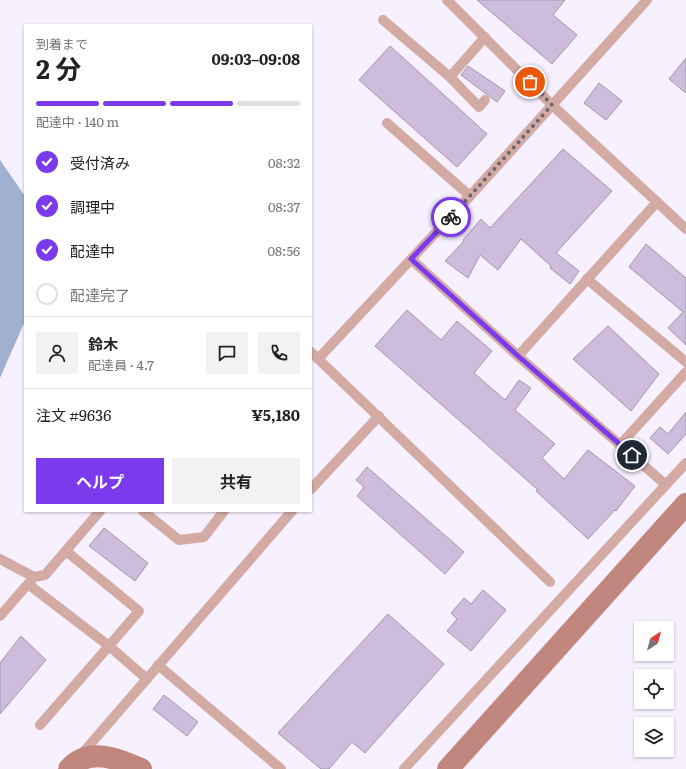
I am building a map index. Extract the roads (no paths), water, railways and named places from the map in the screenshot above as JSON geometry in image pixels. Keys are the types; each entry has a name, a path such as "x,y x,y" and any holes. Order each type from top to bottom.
{"street":[{"path":"448,769 686,504"},
{"path":"73,765 98,755 118,759 141,769"}],"lane":[{"path":"447,0 552,105 686,229"},
{"path":"550,582 315,356 411,259 470,196 647,0"},
{"path":"383,20 450,77 479,107 485,100"},
{"path":"450,77 485,37"},
{"path":"387,123 470,196"},
{"path":"518,356 657,202"},
{"path":"411,259 518,356 666,484"},
{"path":"587,279 686,362"},
{"path":"620,445 686,372"},
{"path":"312,488 379,416"},
{"path":"404,769 686,463"},
{"path":"0,616 31,580 45,575 99,512"},
{"path":"144,512 179,540 204,537 223,512"},
{"path":"73,765 291,512"},
{"path":"40,725 139,612 66,551"},
{"path":"0,559 31,580 147,679"},
{"path":"158,665 281,769"}],"water":[{"path":"0,160 24,195 24,323 0,378"}]}
